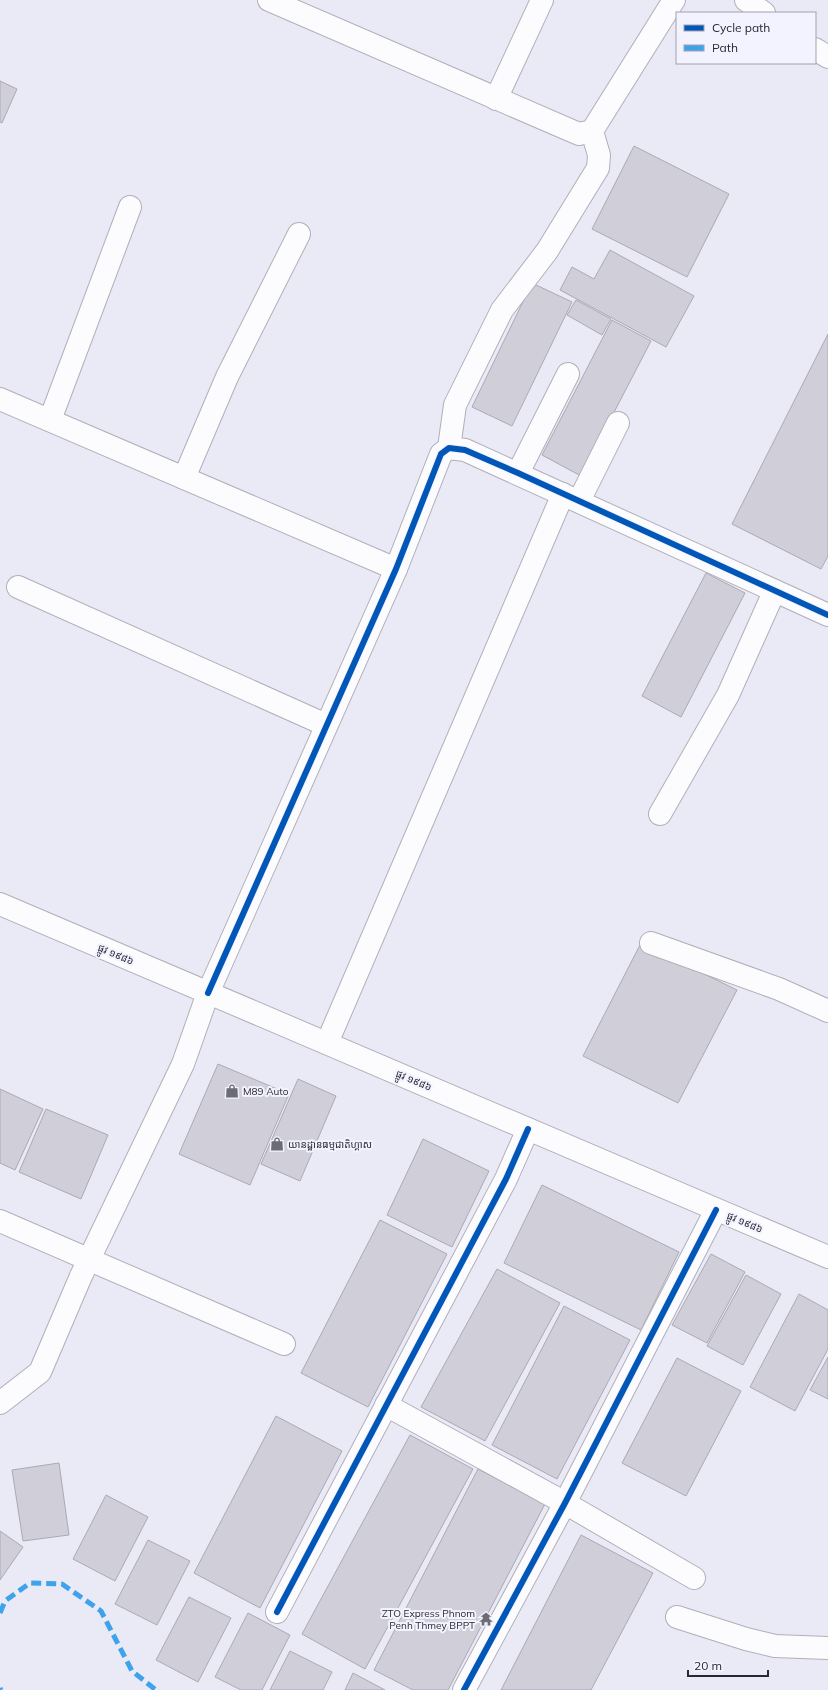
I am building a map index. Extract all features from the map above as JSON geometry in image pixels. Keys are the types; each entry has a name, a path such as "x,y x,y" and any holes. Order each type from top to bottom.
{"street":[{"path":"269,0 579,134 592,131 674,0"},
{"path":"496,99 542,0"},
{"path":"746,0 763,12"},
{"path":"816,50 828,57"},
{"path":"449,448 455,405 502,310 547,251 598,168 599,155 592,131"},
{"path":"50,420 130,207"},
{"path":"184,478 227,377 299,234"},
{"path":"518,473 568,374"},
{"path":"0,399 396,569"},
{"path":"327,1043 571,497 618,423"},
{"path":"0,1403 40,1372 88,1260 183,1064 208,993 396,569 441,454 449,448 465,450 571,497 774,592 828,615"},
{"path":"18,587 326,725"},
{"path":"660,814 728,695 774,592"},
{"name":"ផ្លូវ ១៩៨៦","path":"0,904 828,1257"},
{"path":"652,943 779,989 828,1011"},
{"path":"277,1612 506,1179 528,1129"},
{"path":"464,1690 565,1503 716,1210"},
{"path":"0,1221 284,1344"},
{"path":"386,1404 565,1503 694,1578"},
{"path":"677,1617 746,1639 775,1646 828,1648"}],"building":[{"path":"0,81 17,89 2,123 0,122"},
{"path":"634,146 729,194 687,277 592,229"},
{"path":"610,250 694,296 666,347 560,290 572,267 594,279"},
{"path":"532,283 572,302 512,426 472,407"},
{"path":"576,300 611,319 602,335 567,315"},
{"path":"612,320 651,341 581,476 542,455"},
{"path":"828,334 828,556 821,569 732,524"},
{"path":"706,573 745,593 681,717 642,696"},
{"path":"641,943 737,990 678,1103 583,1056"},
{"path":"218,1064 289,1094 250,1185 179,1154"},
{"path":"298,1079 336,1096 300,1181 261,1164"},
{"path":"0,1089 43,1109 15,1170 0,1163"},
{"path":"46,1109 108,1135 81,1199 19,1172"},
{"path":"423,1139 489,1171 452,1247 387,1215"},
{"path":"542,1185 679,1252 641,1330 504,1263"},
{"path":"380,1220 447,1254 368,1407 301,1373"},
{"path":"711,1254 745,1272 707,1343 672,1325"},
{"path":"497,1269 560,1303 485,1441 421,1407"},
{"path":"746,1275 781,1294 743,1365 707,1346"},
{"path":"799,1294 828,1310 828,1349 795,1411 750,1387"},
{"path":"564,1306 630,1340 557,1479 492,1445"},
{"path":"828,1357 828,1399 810,1390"},
{"path":"677,1358 741,1391 686,1496 622,1463"},
{"path":"276,1416 342,1451 260,1608 194,1573"},
{"path":"410,1435 473,1469 365,1669 302,1634"},
{"path":"59,1463 69,1535 23,1541 12,1470"},
{"path":"478,1469 545,1504 448,1690 413,1690 374,1670"},
{"path":"106,1495 148,1517 115,1581 73,1559"},
{"path":"0,1531 23,1547 0,1580"},
{"path":"581,1535 653,1573 591,1690 501,1690"},
{"path":"148,1540 190,1561 157,1625 115,1604"},
{"path":"189,1597 231,1618 198,1682 156,1660"},
{"path":"248,1613 290,1635 262,1690 241,1690 215,1677"},
{"path":"290,1651 332,1672 323,1690 270,1690"},
{"path":"353,1673 385,1690 345,1690"}],"marked path":[{"path":"0,1613 5,1601 30,1583 62,1584 101,1611 132,1671 156,1690"}],"cycle path":[{"path":"208,993 396,569 441,454 449,448 465,450 518,473 828,615"},
{"path":"277,1612 506,1179 528,1129"},
{"path":"464,1690 565,1503 716,1210"}],"place":[{"name":"M89 Auto","path":"232,1091"},
{"name":"យានដ្ឋានធម្មជាតិហ្គាស","path":"277,1144"},
{"name":"ZTO Express Phnom Penh Thmey BPPT","path":"486,1619"}]}
